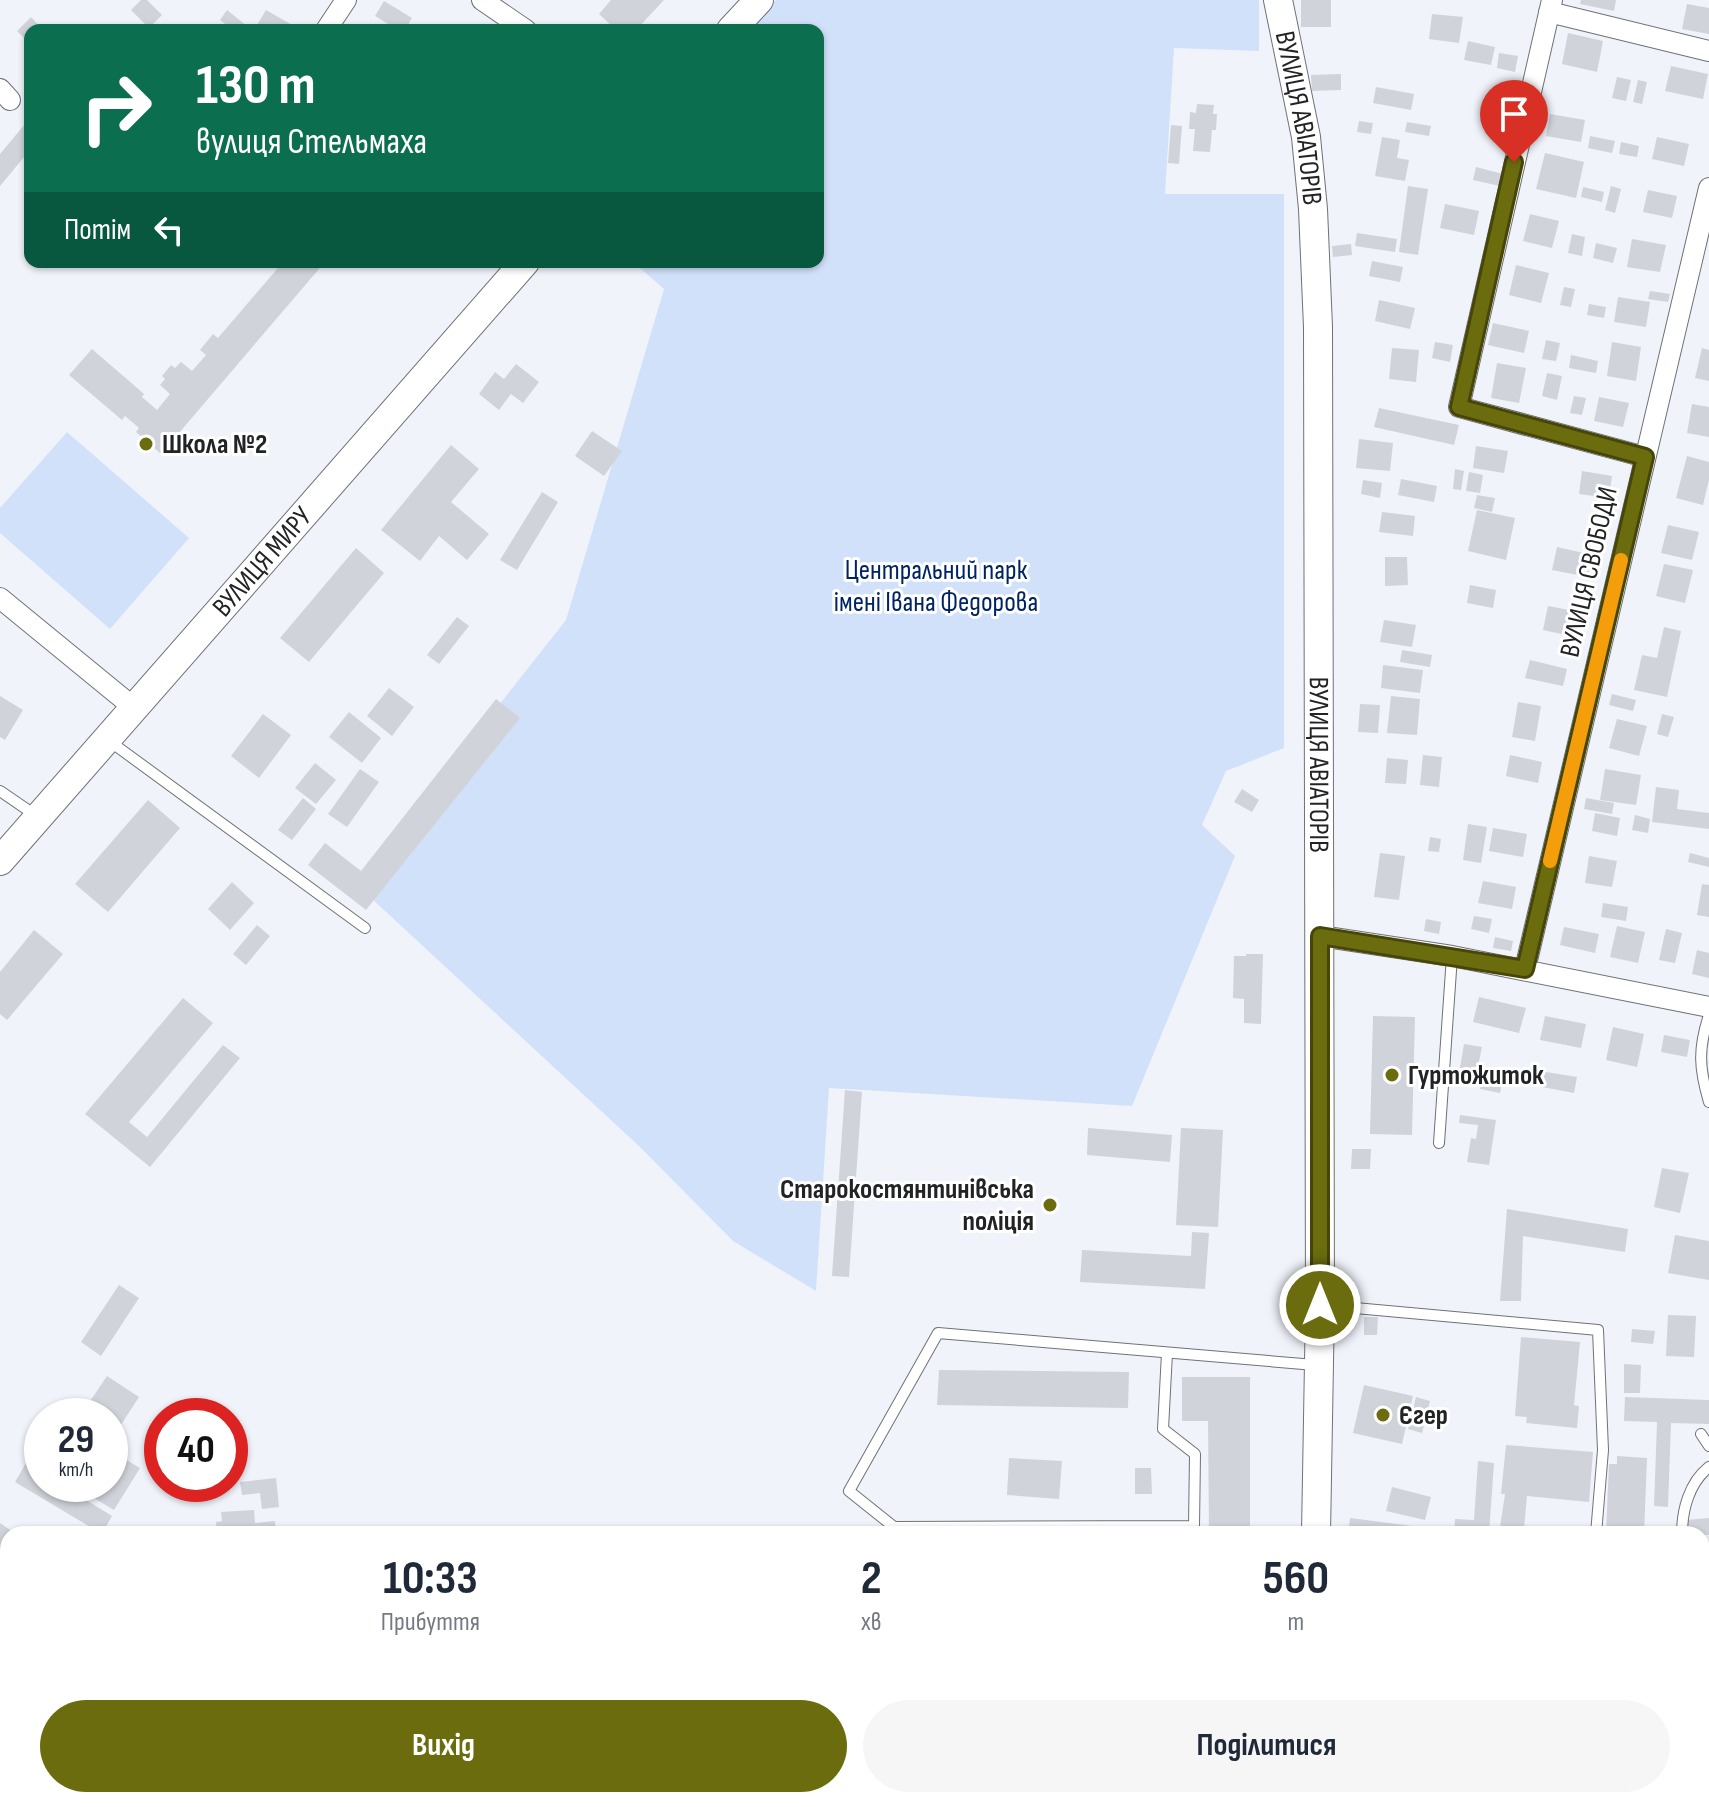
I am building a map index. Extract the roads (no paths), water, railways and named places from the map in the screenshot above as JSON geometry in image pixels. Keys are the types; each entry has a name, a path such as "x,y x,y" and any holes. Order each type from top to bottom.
{"street":[{"path":"330,24 346,0"},
{"path":"482,0 517,24"},
{"path":"737,24 759,0"},
{"name":"ВУЛИЦЯ АВІАТОРІВ","path":"1278,0 1306,137 1313,209 1318,327 1320,1305 1316,1526"},
{"path":"1645,457 1459,407 1550,6 1709,51"},
{"name":"ВУЛИЦЯ СВОБОДИ","path":"1525,969 1709,188"},
{"name":"ВУЛИЦЯ МИРУ","path":"0,861 520,268"},
{"path":"0,598 133,707"},
{"path":"1320,936 1525,969 1709,1007"}],"lane":[{"path":"106,739 365,928"},
{"path":"0,791 38,817"},
{"path":"1439,1143 1452,956"},
{"path":"1709,1015 1700,1044 1701,1076 1709,1102"},
{"path":"1320,1305 1598,1330 1603,1450 1597,1526"},
{"path":"893,1526 849,1491 938,1333 1319,1365"},
{"path":"1167,1353 1163,1429 1195,1454 1194,1526"},
{"path":"1701,1434 1709,1446"},
{"path":"1682,1526 1688,1498 1709,1467"}],"place":[{"name":"Школа №2","path":"146,444"},
{"name":"Гуртожиток","path":"1392,1075"},
{"name":"Старокостянтинівська поліція","path":"1050,1205"},
{"name":"Єгер","path":"1383,1415"}],"park label":[{"name":"Центральний парк імені Івана Федорова","path":"936,586"}]}
